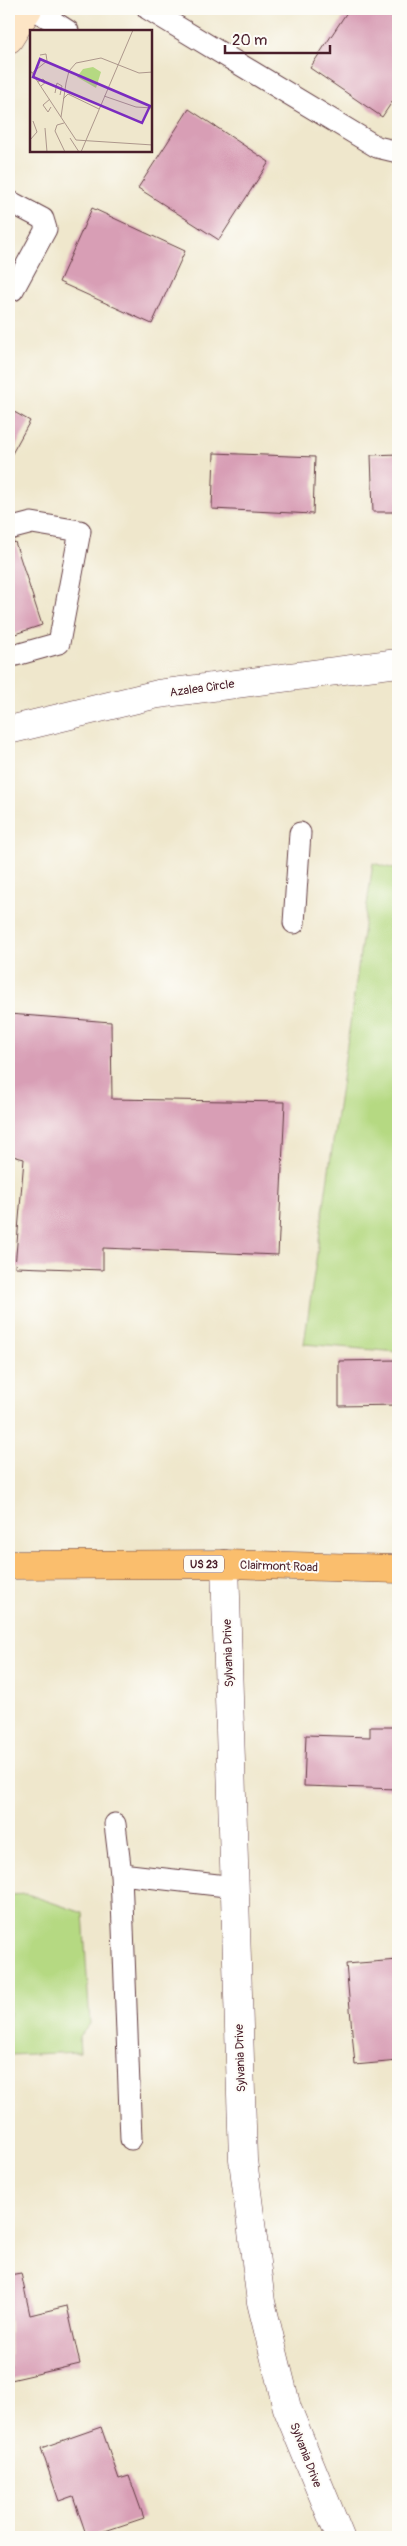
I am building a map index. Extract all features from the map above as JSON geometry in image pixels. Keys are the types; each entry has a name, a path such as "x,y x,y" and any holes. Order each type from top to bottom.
{"main road":[{"path":"9,39 28,9"},
{"name":"Clairmont Road","path":"9,1565 226,1564 398,1569"}],"street":[{"name":"Azalea Circle","path":"9,730 158,694 398,663"},
{"name":"Sylvania Drive","path":"226,1564 243,2160 261,2302 288,2408 340,2537"}],"lane":[{"path":"34,9 66,30"},
{"path":"148,9 377,147 398,152"},
{"path":"9,201 43,219 46,229 13,290 9,288"},
{"path":"9,529 32,523 80,531 60,643 9,657"},
{"path":"294,923 300,834"},
{"path":"115,1824 121,1874 131,2139"},
{"path":"121,1874 235,1887"}],"green space":[{"path":"373,863 398,870 398,1352 304,1344"},
{"path":"27,1894 83,1913 90,2024 79,2037 80,2052 9,2055 9,1895"}],"building":[{"path":"349,9 398,9 398,93 382,117 310,68"},
{"path":"189,109 269,162 219,240 138,188"},
{"path":"92,208 185,251 152,324 59,282"},
{"path":"9,409 30,421 9,459"},
{"path":"214,453 315,457 313,514 212,509"},
{"path":"398,454 398,512 373,512 371,455"},
{"path":"15,542 42,625 9,636 9,544"},
{"path":"9,1014 111,1022 112,1099 285,1102 278,1255 103,1248 103,1270 15,1267 24,1159 9,1155"},
{"path":"398,1360 398,1405 339,1406 339,1361"},
{"path":"370,1727 398,1727 398,1789 304,1786 306,1735 370,1737"},
{"path":"398,1960 398,2061 355,2065 346,1964"},
{"path":"21,2273 30,2315 67,2306 80,2364 11,2380 9,2275"},
{"path":"101,2427 119,2479 129,2476 144,2518 87,2537 73,2496 59,2501 41,2448"}]}
